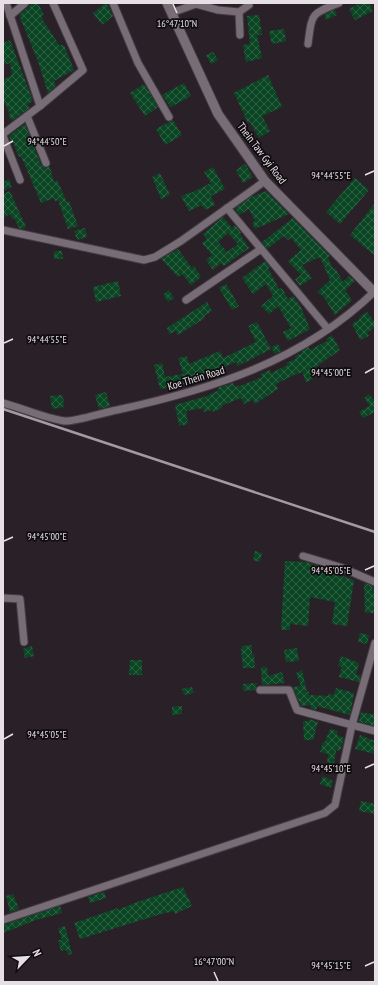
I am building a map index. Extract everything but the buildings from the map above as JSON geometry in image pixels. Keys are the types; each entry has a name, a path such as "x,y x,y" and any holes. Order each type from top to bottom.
{"street":[{"path":"6,3 40,106"},
{"path":"10,16 25,3"},
{"path":"20,180 3,135 82,70 53,3"},
{"path":"113,3 138,63 169,117"},
{"name":"Thein Taw Gyi Road","path":"167,3 218,114 265,181 375,292"},
{"path":"308,44 312,18 320,10 339,3"},
{"path":"171,13 196,4 218,10 239,12 249,5"},
{"path":"239,12 240,35"},
{"path":"27,116 46,163"},
{"path":"3,230 124,257 144,260 155,257 265,181"},
{"path":"227,208 328,329"},
{"path":"186,300 261,249"},
{"name":"Koe Thein Road","path":"3,403 65,421 174,397 223,382 280,359 328,329 375,292"},
{"path":"303,556 340,567 375,582"},
{"path":"3,598 20,599 24,642"},
{"path":"3,920 325,813 335,805 352,725 373,655 375,643"},
{"path":"260,690 289,690 297,710 375,731"}],"railway":[{"path":"3,409 375,532"}]}
